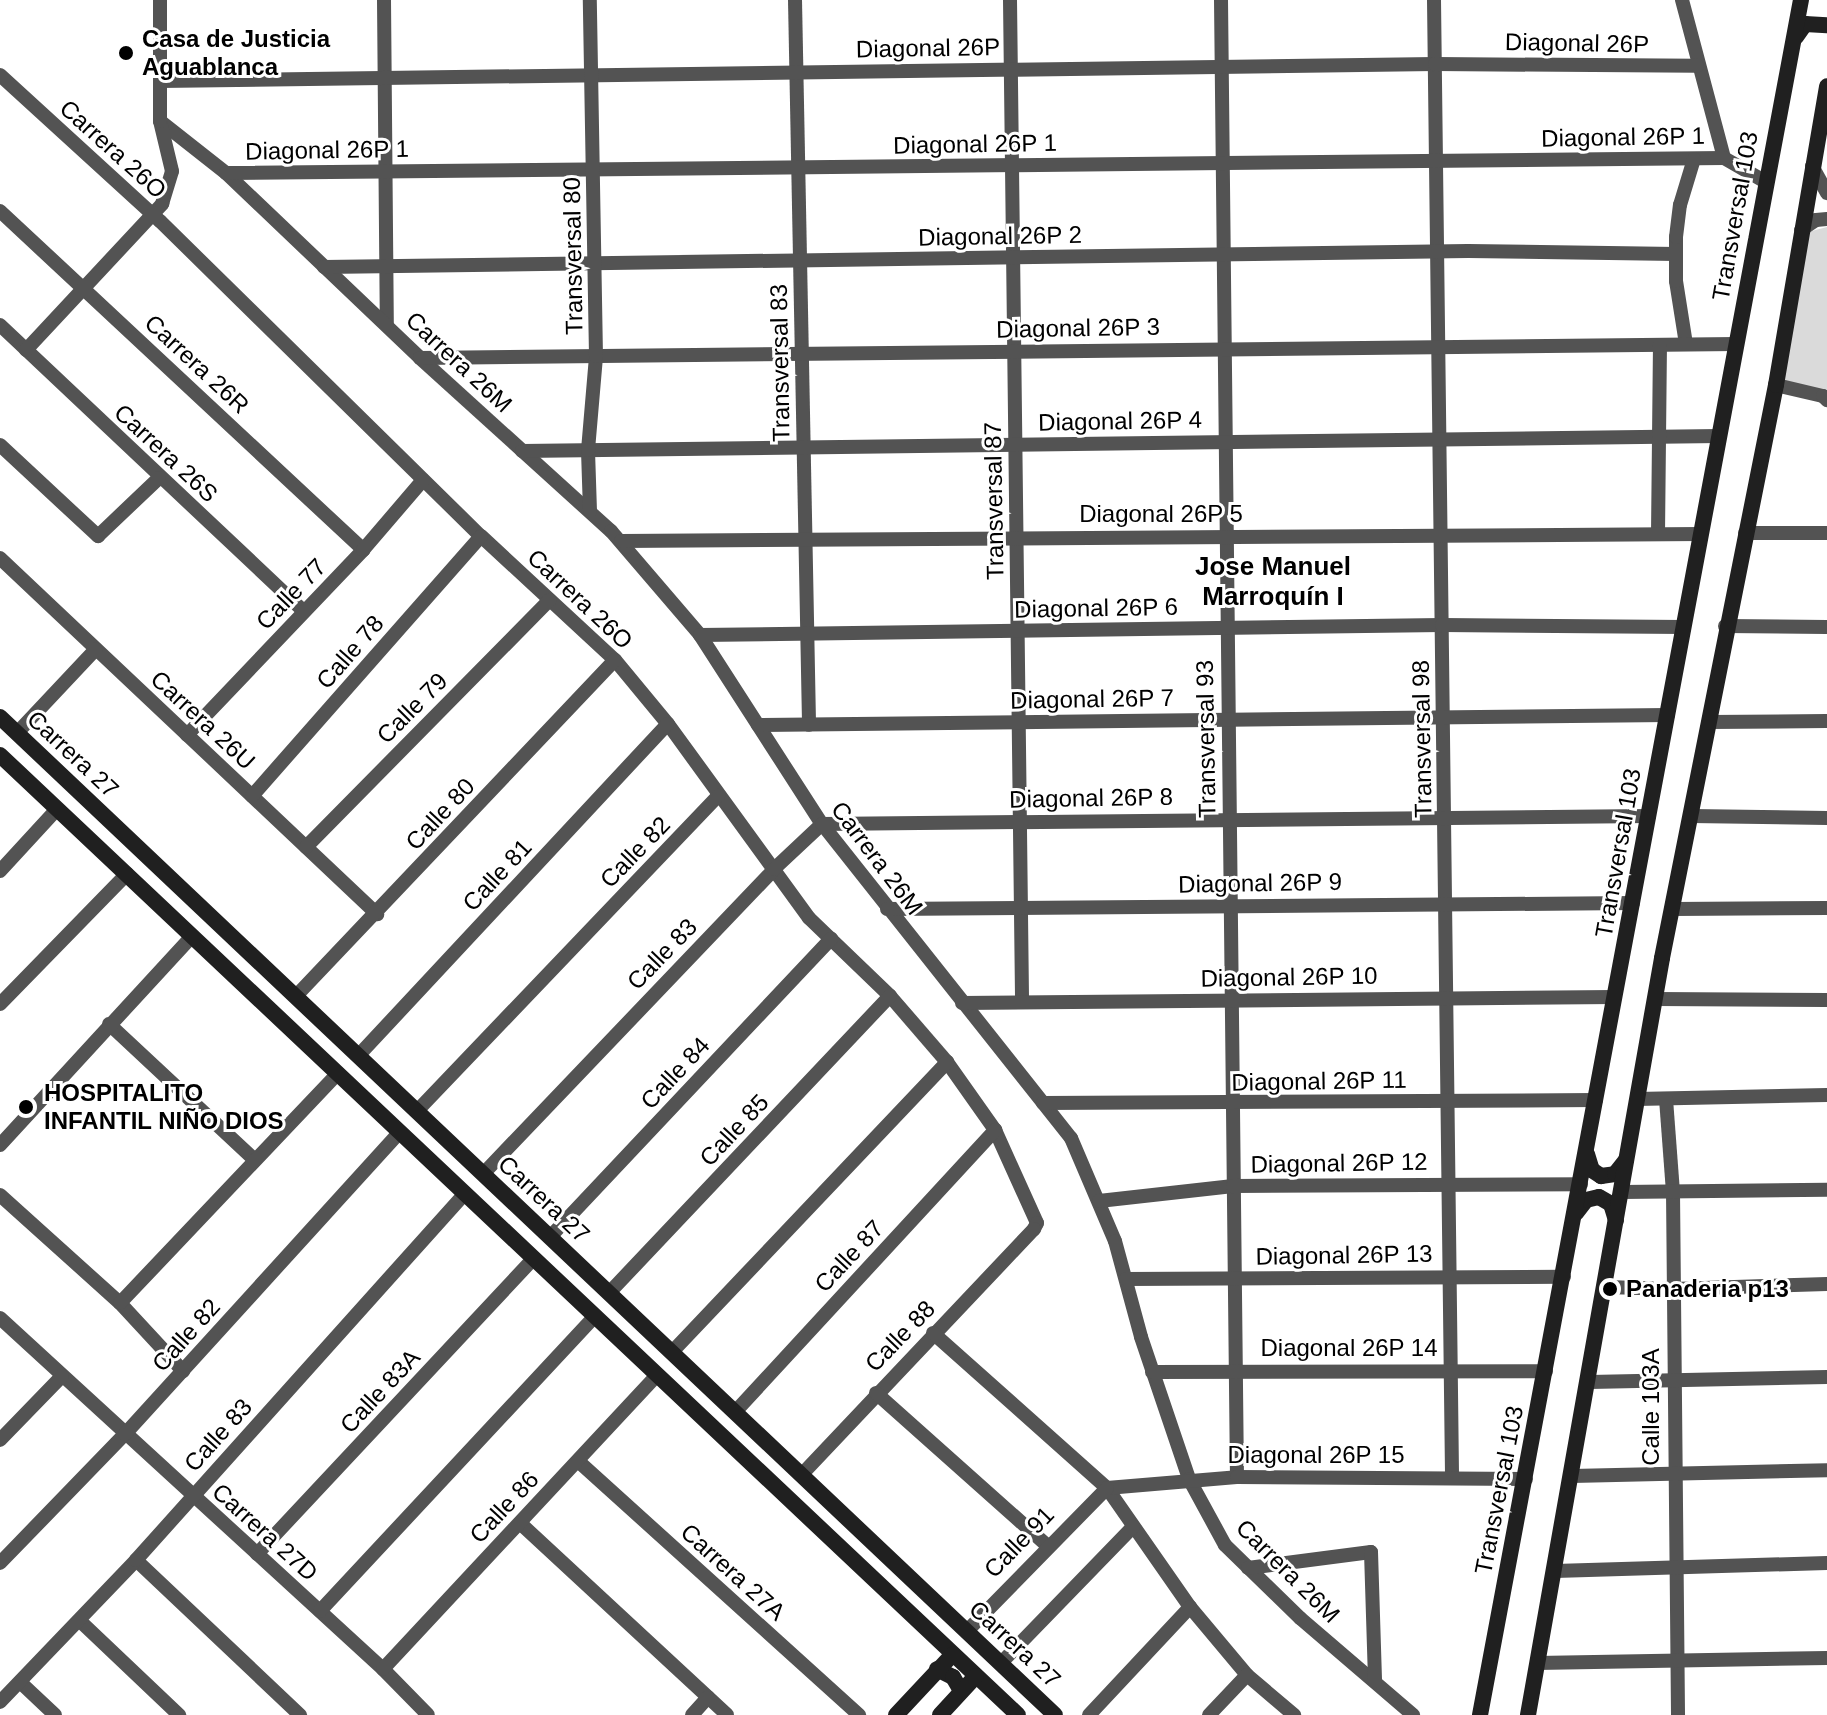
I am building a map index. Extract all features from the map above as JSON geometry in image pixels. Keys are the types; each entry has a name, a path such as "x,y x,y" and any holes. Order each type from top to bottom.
{"street":[{"path":"26,350 162,204 172,171 160,121 160,0"},
{"path":"384,0 387,324"},
{"name":"Transversal 80","path":"590,0 596,356 588,450 590,511"},
{"name":"Transversal 83","path":"795,0 809,725"},
{"name":"Transversal 87","path":"1010,0 1022,1002"},
{"name":"Transversal 93","path":"1221,0 1237,1477"},
{"name":"Transversal 98","path":"1434,0 1452,1477"},
{"path":"1682,0 1697,66 1724,158 1764,181"},
{"name":"Transversal 103","path":"1478,1713 1526,1479 1764,181 1801,0"},
{"path":"1795,38 1805,24 1827,25"},
{"name":"Diagonal 26P","path":"160,81 1435,64 1697,66"},
{"name":"Carrera 26O","path":"0,75 153,215 481,536 615,660 668,724 809,918 890,996 947,1062 995,1130 1037,1223 1034,1229"},
{"path":"1528,1715 1590,1382 1637,1099 1725,626 1776,385 1827,86"},
{"name":"Carrera 26M","path":"160,121 226,173 420,358 590,511 621,541 700,635 822,824 1071,1138 1115,1241 1183,1480 1225,1545 1300,1618 1413,1715"},
{"name":"Diagonal 26P 1","path":"226,173 1724,158"},
{"path":"1686,344 1676,254 1680,205 1694,159"},
{"path":"1812,166 1827,193"},
{"name":"Carrera 26R","path":"0,211 363,550"},
{"path":"1801,230 1816,220 1827,219"},
{"name":"Diagonal 26P 2","path":"324,267 1438,252 1676,254"},
{"name":"Carrera 26S","path":"0,325 159,478 304,611"},
{"name":"Diagonal 26P 3","path":"420,358 1736,344"},
{"path":"1658,534 1660,345"},
{"path":"1776,385 1823,396 1827,400"},
{"name":"Diagonal 26P 4","path":"522,451 1719,436"},
{"path":"0,445 98,536 159,478"},
{"name":"Calle 77","path":"187,735 363,550 423,480"},
{"path":"1745,533 1827,533"},
{"name":"Diagonal 26P 5","path":"621,541 1701,534"},
{"name":"Calle 78","path":"252,796 481,536"},
{"name":"Carrera 26U","path":"0,558 377,914"},
{"name":"Calle 79","path":"306,847 550,600"},
{"name":"Diagonal 26P 6","path":"700,635 1442,625 1684,627"},
{"path":"1725,626 1827,627"},
{"path":"17,733 96,649"},
{"name":"Calle 80","path":"296,996 615,660"},
{"name":"Diagonal 26P 7","path":"758,725 1668,715"},
{"name":"Carrera 27","path":"0,717 1055,1715"},
{"path":"1709,722 1827,721"},
{"name":"Calle 81","path":"358,1056 668,724"},
{"name":"Carrera 27","path":"0,755 1018,1715"},
{"name":"Calle 82","path":"417,1111 718,796"},
{"path":"0,871 57,809"},
{"name":"Diagonal 26P 8","path":"822,824 1649,816"},
{"path":"1691,816 1827,818"},
{"name":"Calle 83","path":"483,1174 774,869 822,824"},
{"path":"0,1004 127,874"},
{"name":"Diagonal 26P 9","path":"887,909 1633,903"},
{"path":"1673,909 1827,908"},
{"path":"0,1145 192,936"},
{"name":"Calle 84","path":"550,1237 831,939"},
{"name":"Calle 85","path":"609,1293 890,996"},
{"name":"Diagonal 26P 10","path":"962,1003 1615,997"},
{"path":"1656,999 1827,1000"},
{"path":"109,1024 254,1159"},
{"path":"672,1352 947,1062"},
{"path":"120,1303 338,1073"},
{"path":"1637,1099 1827,1095"},
{"name":"Calle 103A","path":"1666,1099 1673,1192 1673,1474 1678,1715"},
{"name":"Diagonal 26P 11","path":"1043,1103 1232,1105 1596,1100"},
{"name":"Calle 87","path":"735,1412 995,1130"},
{"name":"Calle 82","path":"0,1563 125,1434 400,1132"},
{"path":"1587,1149 1592,1170 1606,1176 1620,1171 1628,1153"},
{"name":"Diagonal 26P 12","path":"1099,1201 1233,1186 1581,1184"},
{"path":"1622,1192 1827,1190"},
{"name":"Calle 83","path":"0,1702 136,1560 465,1193"},
{"path":"0,1195 120,1303 183,1371"},
{"path":"1575,1214 1586,1200 1599,1197 1611,1204 1616,1221"},
{"name":"Calle 88","path":"801,1475 1034,1229"},
{"name":"Calle 83A","path":"257,1554 534,1258"},
{"name":"Diagonal 26P 13","path":"1126,1279 1564,1277"},
{"path":"1606,1287 1673,1289 1827,1284"},
{"path":"320,1611 595,1316"},
{"name":"Carrera 27D","path":"0,1319 383,1669 428,1715"},
{"path":"933,1333 1107,1488 1190,1607 1247,1675 1294,1715"},
{"name":"Diagonal 26P 14","path":"1152,1372 1546,1371"},
{"name":"Calle 86","path":"383,1669 657,1375"},
{"path":"0,1440 62,1376"},
{"path":"1590,1382 1827,1377"},
{"path":"876,1393 1048,1546"},
{"name":"Carrera 27A","path":"578,1461 859,1715"},
{"path":"1572,1476 1827,1470"},
{"name":"Diagonal 26P 15","path":"1107,1488 1237,1477 1526,1479"},
{"name":"Calle 91","path":"967,1631 1107,1488"},
{"path":"520,1523 727,1715"},
{"path":"1001,1663 1133,1527"},
{"path":"1248,1568 1371,1552 1375,1681"},
{"path":"136,1560 300,1715"},
{"path":"1555,1571 1827,1563"},
{"path":"1089,1715 1190,1607"},
{"path":"80,1621 179,1715"},
{"path":"896,1715 953,1654"},
{"path":"1537,1663 1827,1658"},
{"path":"937,1669 953,1677 961,1691"},
{"path":"1209,1715 1247,1675"},
{"path":"940,1715 976,1676"},
{"path":"20,1682 55,1715"},
{"path":"692,1715 708,1697"}],"shaded area":[{"path":"1827,227 1827,396 1779,384 1804,233"}],"place":[{"name":"Casa de Justicia Aguablanca","path":"126,53"},
{"name":"HOSPITALITO INFANTIL NIÑO DIOS","path":"26,1107"},
{"name":"Panaderia p13","path":"1610,1289"}],"district":[{"name":"Jose Manuel Marroquín I","path":"1273,582"}]}
